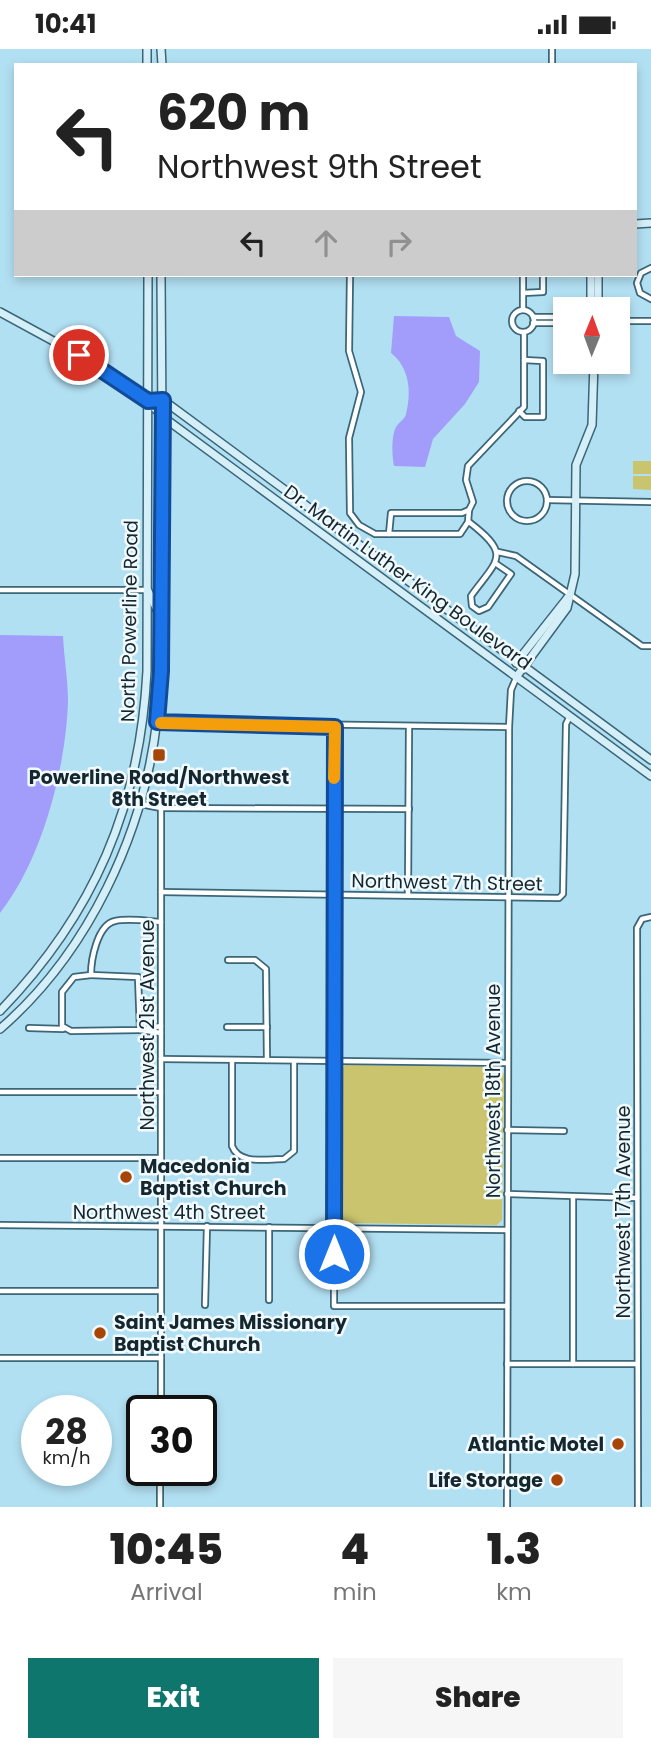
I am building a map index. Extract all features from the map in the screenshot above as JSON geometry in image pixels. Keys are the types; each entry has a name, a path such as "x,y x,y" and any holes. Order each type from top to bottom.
{"main road":[{"name":"North Powerline Road","path":"0,1011 27,984 71,924 108,855 128,798 145,719 148,277"},
{"name":"North Powerline Road","path":"0,1029 73,944 104,892 140,804 157,722 163,417 161,277"},
{"path":"591,277 591,297"},
{"path":"598,277 598,297"},
{"name":"Dr. Martin Luther King Boulevard","path":"1,315 79,355 148,401 163,417 651,776"},
{"path":"517,677 519,663 568,608 575,574 576,465 592,425 594,375"},
{"name":"Dr. Martin Luther King Boulevard","path":"163,400 651,760"},
{"path":"148,401 163,400"},
{"path":"147,590 161,621"},
{"path":"132,782 134,796 140,804"},
{"path":"128,798 135,817"},
{"path":"71,924 73,944"},
{"path":"60,939 62,959"}],"street":[{"path":"651,268 641,273 637,283 640,293 651,299"},
{"path":"350,277 349,351 361,392 349,438 350,513 368,531 389,534 460,534 468,522 473,502 466,480 468,466 524,407 524,332 533,320 553,318"},
{"path":"523,277 523,310 533,320 553,322"},
{"path":"523,293 543,292 542,277"},
{"path":"523,310 514,315 512,322 515,329 524,332"},
{"path":"630,321 651,321"},
{"path":"519,411 525,417 543,417 543,361 524,361"},
{"path":"526,482 538,485 547,500 543,513 525,521 513,515 507,503 515,486 526,482"},
{"path":"547,500 651,502"},
{"path":"389,534 391,513 462,513 470,510"},
{"path":"468,522 484,534 498,552 516,556 642,646 651,646"},
{"path":"495,563 511,574 488,607 479,611 472,606 471,596 495,563 498,552"},
{"path":"0,590 147,590"},
{"name":"Northwest 18th Avenue","path":"507,1507 509,727 511,690 517,677"},
{"name":"Northwest 7th Street","path":"161,892 559,898 564,894 566,725 570,716"},
{"path":"157,722 335,727 509,727"},
{"path":"335,727 334,1306 508,1306"},
{"path":"408,895 409,727"},
{"path":"140,804 161,809 409,809"},
{"name":"Northwest 21st Avenue","path":"160,1395 161,809"},
{"name":"Northwest 17th Avenue","path":"638,1507 637,927 642,919 651,917"},
{"path":"90,975 92,953 111,923 161,922"},
{"path":"228,960 255,960 266,969 267,1060"},
{"path":"63,1029 63,989 74,977 90,975 138,977 140,1030"},
{"path":"140,1030 161,1026"},
{"path":"227,1027 267,1027"},
{"path":"29,1028 140,1030 161,1033"},
{"path":"161,1059 507,1063"},
{"path":"232,1060 232,1146 235,1154 241,1158 284,1159 290,1157 294,1150 294,1061"},
{"path":"0,1092 161,1091"},
{"path":"507,1130 564,1131"},
{"path":"0,1158 160,1158"},
{"path":"507,1194 637,1198"},
{"path":"573,1197 573,1364"},
{"name":"Northwest 4th Street","path":"0,1225 507,1230"},
{"path":"205,1305 207,1226"},
{"path":"269,1227 269,1300"},
{"path":"0,1291 160,1291"},
{"path":"0,1358 161,1358"},
{"path":"507,1364 637,1364"},
{"path":"160,1486 160,1507"}],"shaded area":[{"path":"394,316 449,317 456,336 480,351 479,382 465,404 433,439 425,467 394,466 393,435 405,416 409,388 402,365 391,353"},
{"path":"633,461 651,461 651,474 633,474"},
{"path":"633,476 651,476 651,490 633,489"},
{"path":"0,635 63,636 68,701 62,755 49,812 28,867 0,913"},
{"path":"345,1065 495,1067 504,1074 502,1220 497,1225 343,1223 338,1216 341,1071"}],"slow traffic":[{"path":"161,723 335,727 334,778"}],"place":[{"name":"Powerline Road/Northwest 8th Street","path":"159,755"},
{"name":"Macedonia Baptist Church","path":"126,1177"},
{"name":"Saint James Missionary Baptist Church","path":"100,1333"},
{"name":"Atlantic Motel","path":"618,1444"},
{"name":"Life Storage","path":"557,1480"}],"route":[{"path":"79,355 148,401 163,400 161,671 157,722 189,725 335,727 334,1254"}]}
